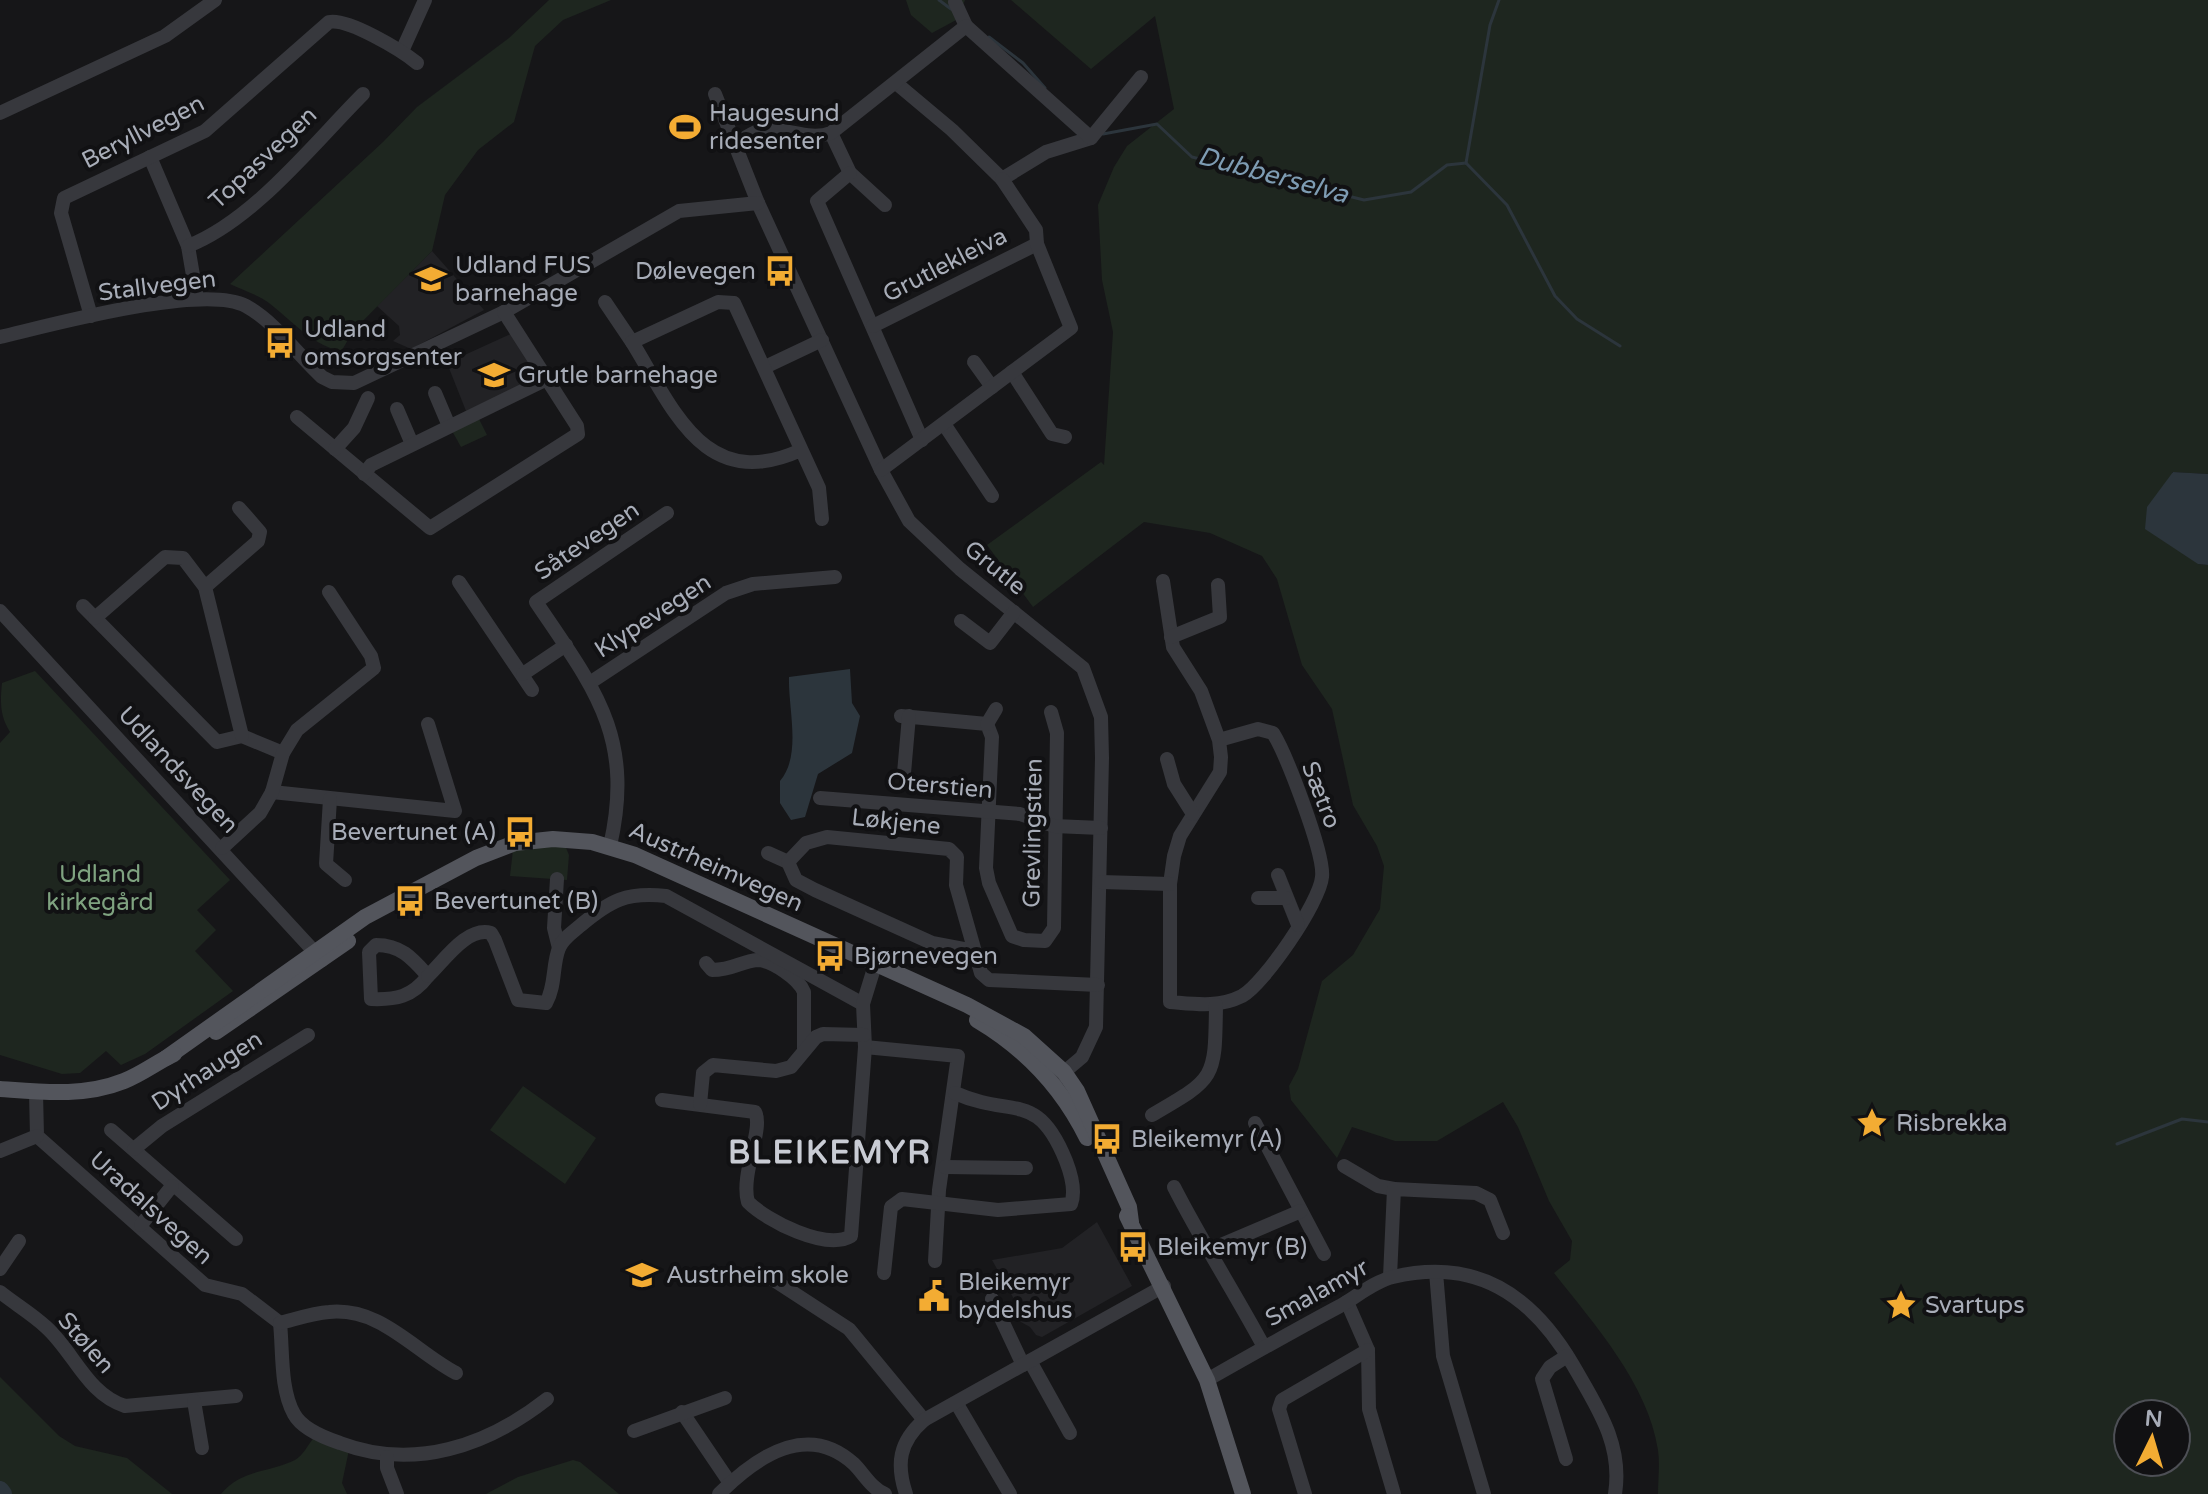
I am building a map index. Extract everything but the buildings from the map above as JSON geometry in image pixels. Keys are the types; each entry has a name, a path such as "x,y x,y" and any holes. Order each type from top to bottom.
{"main road":[{"name":"Austrheimvegen","path":"0,1089 68,1092 112,1085 252,1010 365,917 476,858 515,843 573,839 610,846 1004,1023 1058,1077 1085,1108 1129,1207 1131,1222 1207,1380 1243,1494"}],"street":[{"path":"0,113 165,36 215,0"},
{"path":"402,51 425,0"},
{"path":"955,2 966,26 1091,138"},
{"name":"Beryllvegen","path":"91,316 61,202 69,194 215,124 329,22 341,22 402,51 417,63"},
{"path":"735,144 757,132 771,130 814,136 831,133 896,83 954,32 966,26"},
{"path":"1002,179 1046,152 1091,138 1141,77"},
{"path":"881,470 1071,328 1037,244 1036,230 1002,179 952,130 896,83"},
{"name":"Topasvegen","path":"188,246 206,239 255,203 363,94"},
{"name":"Grutle","path":"715,94 758,203 881,470 909,521 960,569 1083,668 1094,692 1101,717 1101,882 1096,1027 1082,1057 1058,1077"},
{"path":"831,133 850,173 885,205"},
{"name":"Topasvegen","path":"150,157 188,246 197,299"},
{"name":"Grutlekleiva","path":"850,173 817,201 922,440"},
{"name":"Stallvegen","path":"0,337 91,316 197,299 224,299 246,306 268,322 322,377 342,384 374,376 504,312 676,204 758,203"},
{"name":"Grutlekleiva","path":"873,326 1037,244"},
{"path":"632,342 731,300 737,305 819,488 822,519"},
{"path":"605,302 683,425 704,448 743,462 787,456 801,450"},
{"path":"297,417 430,528 578,434 577,426 504,312"},
{"path":"765,367 822,340"},
{"path":"974,362 992,387"},
{"path":"1012,372 1052,434 1065,437"},
{"path":"364,474 371,465 547,379"},
{"path":"435,393 449,426"},
{"path":"335,449 354,428 368,398"},
{"path":"397,409 412,444"},
{"path":"944,424 992,496"},
{"path":"205,587 258,541 260,532 239,508"},
{"name":"Såtevegen","path":"610,846 620,775 616,748 591,682 536,602 667,513"},
{"path":"95,618 165,557 183,558 205,587 242,736"},
{"name":"Klypevegen","path":"591,682 726,593 753,584 835,577"},
{"name":"Sætro","path":"1163,581 1171,637 1182,663 1201,691 1219,740 1220,772 1180,836 1170,884 1170,1002 1216,1005 1240,997 1258,983 1316,898 1323,876 1320,853 1277,739 1265,728 1219,740"},
{"path":"459,582 532,690"},
{"path":"1171,637 1220,617 1218,585"},
{"path":"222,848 260,813 272,792 283,753 297,730 374,668 371,656 329,592"},
{"path":"83,606 217,742 242,736 283,753"},
{"name":"Udlandsvegen","path":"0,611 222,848 318,956"},
{"path":"961,621 990,643 1014,612"},
{"path":"523,674 566,645"},
{"path":"904,773 905,716 987,724 996,709"},
{"name":"Grevlingstien","path":"987,724 992,737 989,883 1012,936 1045,941 1054,928 1057,733 1051,712"},
{"path":"272,792 455,811 428,724"},
{"path":"1167,759 1174,784 1193,814"},
{"name":"Oterstien","path":"820,798 1020,814 1054,826 1101,828"},
{"path":"330,799 326,864 345,880"},
{"name":"Løkjene","path":"788,862 806,843 827,837 949,849 957,857 956,885 981,973 989,980 1098,985"},
{"path":"768,853 788,862 796,880 815,890 932,943 974,951"},
{"path":"1278,875 1298,925"},
{"path":"428,976 404,951 391,945 376,945 369,952 371,999 394,1000 417,991 428,976 473,933 491,933 518,1000 546,1003 553,991 559,948 554,928 557,879"},
{"path":"1101,882 1170,884"},
{"path":"559,948 601,907 641,894 666,896 863,1004"},
{"path":"1258,898 1286,898"},
{"path":"706,963 712,970 731,970 755,960 765,962 801,983 804,992 804,1050"},
{"path":"662,1100 749,1110 758,1117 746,1191 748,1202 772,1221 827,1241 842,1241 851,1236 865,1041 863,1004 875,965"},
{"path":"1152,1115 1201,1085 1213,1069 1216,1005"},
{"path":"700,1104 703,1073 713,1065 776,1071 791,1067 804,1050 823,1034 958,1056 939,1201 935,1261"},
{"name":"Dyrhaugen","path":"134,1149 162,1126 308,1035"},
{"path":"0,1151 37,1136 36,1092"},
{"path":"884,1273 894,1202 902,1199 939,1201 949,1207 998,1210 1071,1204 1074,1195 1060,1148 1049,1125 1037,1114 970,1100 955,1093"},
{"path":"1255,1123 1324,1254"},
{"path":"111,1130 236,1239"},
{"name":"Uradalsvegen","path":"37,1136 141,1225 205,1285 242,1294 280,1323"},
{"path":"1344,1166 1378,1186 1476,1193 1490,1200 1503,1233"},
{"path":"945,1167 1026,1168"},
{"path":"141,1225 172,1186"},
{"path":"1174,1187 1207,1251 1240,1299 1264,1347"},
{"path":"1390,1277 1394,1189"},
{"path":"1207,1251 1301,1211"},
{"path":"0,1269 19,1241"},
{"path":"1436,1272 1443,1356 1484,1494"},
{"name":"Smalamyr","path":"1207,1380 1390,1277 1436,1272 1486,1279 1523,1300 1567,1356 1609,1428 1617,1475 1615,1494"},
{"path":"766,1275 849,1329 924,1420"},
{"path":"906,1494 899,1463 904,1442 924,1420 1164,1286"},
{"name":"Stølen","path":"0,1292 46,1327 97,1390 112,1402 125,1406 236,1396"},
{"path":"992,1299 1070,1433"},
{"path":"1347,1302 1368,1350 1369,1409 1394,1494"},
{"path":"456,1373 388,1326 364,1315 329,1312 280,1323 287,1395 295,1417 320,1436 365,1453 387,1457 448,1452 523,1417 547,1399"},
{"path":"1305,1494 1279,1409 1282,1400 1368,1350"},
{"path":"1566,1459 1542,1379 1550,1367 1567,1356"},
{"path":"634,1431 725,1398"},
{"path":"194,1401 202,1448"},
{"path":"957,1404 1010,1494"},
{"path":"682,1412 724,1489 775,1449 808,1443 837,1452 885,1494"},
{"path":"387,1457 387,1468 397,1494"}],"shaded area":[{"name":"Udland FUS barnehage","path":"432,251 484,310 411,349 393,341 400,335 399,326 377,306"},
{"name":"Grutle barnehage","path":"513,333 537,370 534,380 466,411 447,363"},
{"path":"2173,472 2208,474 2208,565 2198,564 2145,529 2147,507"},
{"path":"850,669 852,703 860,716 852,753 818,774 805,817 791,820 780,803 780,781 791,758 792,745 789,677"},
{"path":"1097,1222 1132,1286 1042,1337 1036,1335 1015,1313 1019,1308 992,1260 1062,1248"}],"green space":[{"path":"549,0 611,0 563,20 535,46 514,122 478,150 445,195 432,251 353,331 341,352 310,337 265,300 230,284 417,107 509,38"},
{"path":"906,0 965,0 958,19 932,33 911,15"},
{"path":"1011,0 2208,0 2208,474 2172,472 2198,564 2208,565 2208,1494 1658,1494 1658,1450 1643,1402 1602,1334 1554,1273 1570,1260 1572,1241 1549,1201 1518,1127 1503,1102 1437,1141 1395,1141 1352,1127 1337,1158 1291,1100 1289,1086 1298,1069 1322,981 1353,955 1380,909 1384,866 1377,846 1353,805 1332,709 1302,665 1277,579 1262,556 1210,533 1144,522 1033,607 987,545 1101,462 1104,465 1113,332 1102,280 1098,205 1114,167 1127,146 1174,109 1155,16 1091,69"},
{"path":"478,417 487,435 461,447 451,429"},
{"name":"Udland kirkegård","path":"35,671 230,880 197,910 216,930 195,951 233,991 145,1054 121,1065 106,1051 80,1073 62,1074 0,1055 0,743 10,732 2,709 2,683"},
{"path":"525,831 562,838 569,855 567,880 510,876 514,841"},
{"path":"523,1086 596,1138 565,1184 490,1130"},
{"path":"0,1377 59,1436 75,1446 127,1458 172,1494 0,1494"},
{"path":"315,1436 349,1450 342,1483 347,1494 221,1494 237,1480 295,1460"},
{"path":"573,1460 580,1462 619,1494 486,1494 518,1477"}],"waterway":[{"name":"Dubberselva","path":"939,0 951,9"},
{"path":"1466,163 1490,25 1499,0"},
{"name":"Dubberselva","path":"989,37 1023,63 1045,88"},
{"name":"Dubberselva","path":"1103,134 1157,124 1192,157 1364,200 1411,192 1447,165 1466,163"},
{"path":"1466,163 1507,205 1555,296 1577,319 1620,346"},
{"path":"2117,1144 2182,1119 2208,1122"},
{"path":"0,1490 3,1494"}],"place":[{"name":"Haugesund ridesenter","path":"685,127"},
{"name":"Dølevegen","path":"780,271"},
{"name":"Udland FUS barnehage","path":"431,279"},
{"name":"Udland omsorgsenter","path":"280,343"},
{"name":"Grutle barnehage","path":"494,375"},
{"name":"Bevertunet (A)","path":"520,832"},
{"name":"Bevertunet (B)","path":"410,901"},
{"name":"Bjørnevegen","path":"830,956"},
{"name":"Risbrekka","path":"1872,1123"},
{"name":"Bleikemyr (A)","path":"1107,1139"},
{"name":"Bleikemyr (B)","path":"1133,1247"},
{"name":"Austrheim skole","path":"642,1275"},
{"name":"Bleikemyr bydelshus","path":"934,1296"},
{"name":"Svartups","path":"1901,1305"}],"district":[{"name":"BLEIKEMYR","path":"830,1153"}]}
